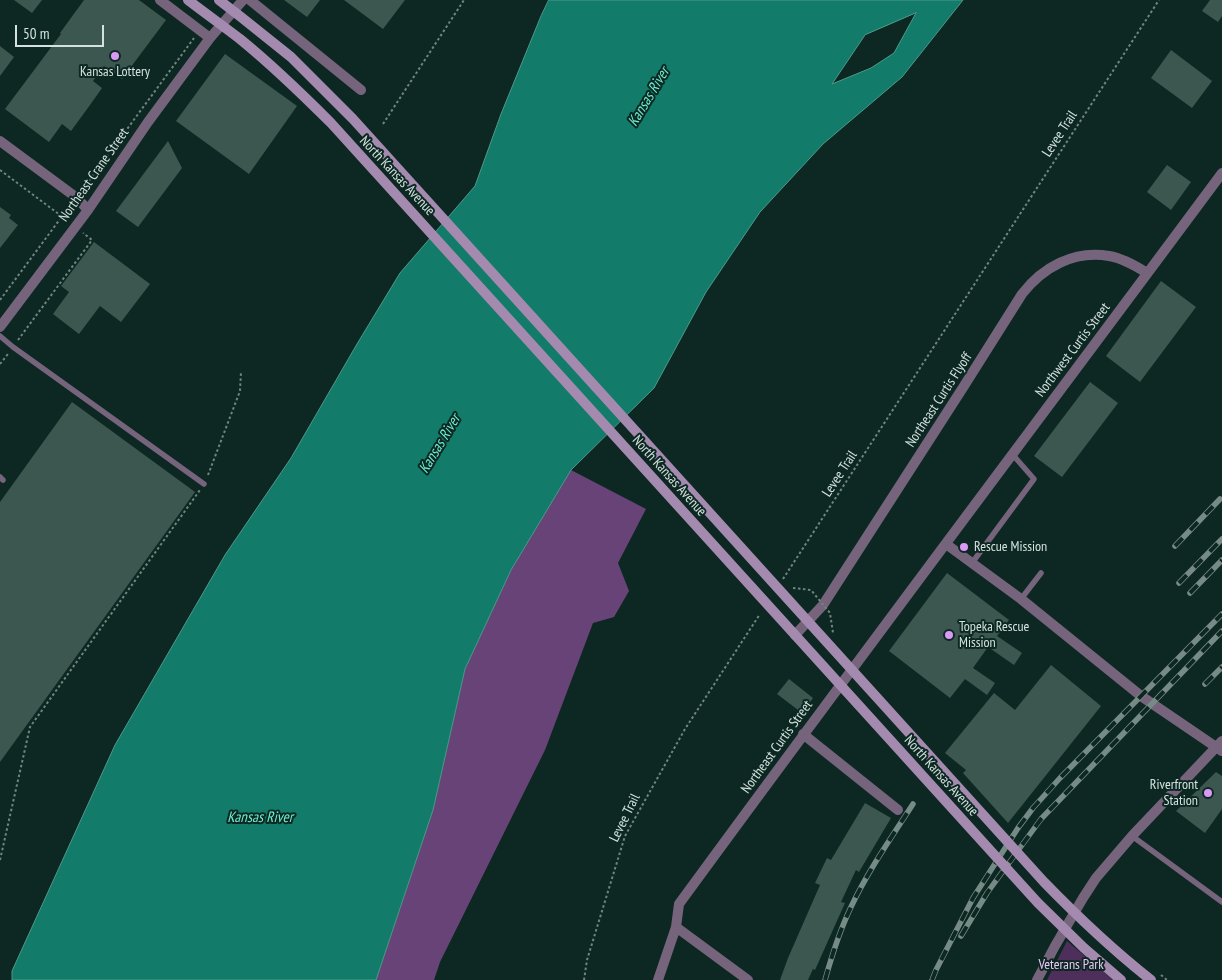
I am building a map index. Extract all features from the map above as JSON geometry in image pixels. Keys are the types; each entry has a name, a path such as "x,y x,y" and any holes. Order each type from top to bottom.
{"main road":[{"name":"North Kansas Avenue","path":"188,0 263,58 302,93 331,123 1038,903 1084,948 1121,980"},
{"name":"North Kansas Avenue","path":"219,0 291,57 352,119 1044,882 1103,940 1151,980"}],"street":[{"path":"160,0 210,38"},
{"name":"Northeast Crane Street","path":"0,327 88,210 148,122 210,38 243,0"},
{"path":"250,0 361,90"},
{"path":"0,141 77,198 88,210"},
{"name":"Northwest Curtis Street","path":"946,544 1222,173"},
{"name":"Northeast Curtis Flyoff","path":"795,635 823,605 1029,285 1048,268 1060,262 1087,255 1109,256 1122,260 1147,273"},
{"path":"946,544 1021,599 1141,696 1220,746 1132,836 1096,878 1037,980"},
{"name":"Northeast Curtis Street","path":"658,980 676,927 679,904 803,734 946,544"},
{"path":"803,734 898,810"},
{"path":"676,927 748,980"}],"lane":[{"path":"0,336 204,484"},
{"path":"972,563 1034,479 1013,455"},
{"path":"1021,599 1041,573"},
{"path":"1132,836 1222,902"}],"path":[{"path":"383,124 464,0"},
{"name":"Levee Trail","path":"783,579 1159,0"},
{"path":"0,300 196,36"},
{"path":"0,170 92,240 0,364"},
{"path":"0,860 30,727 204,484 240,390 241,372"},
{"name":"Levee Trail","path":"584,980 587,960 625,836 685,729 762,610"}],"green space":[{"name":"Veterans Park","path":"1067,941 1113,980 1047,980"}],"shaded area":[{"path":"571,470 646,509 618,563 629,591 614,617 593,623 545,750 440,962 434,980 376,980 433,810 465,669 511,570"}],"water":[{"name":"Kansas River","path":"549,0 963,0 902,77 823,144 760,212 706,292 654,388 571,470 511,570 465,669 433,810 376,980 12,980 12,971 115,745 225,555 291,458 400,273 475,186 501,114","holes":["916,13 894,53 871,68 832,84 865,35"]}],"building":[{"path":"14,0 42,0 32,13"},
{"path":"84,0 139,0 166,20 122,79 104,66 93,81 102,88 90,105 71,131 62,124 49,142 5,109"},
{"path":"284,0 320,0 307,17"},
{"path":"344,0 405,0 383,29"},
{"path":"1210,0 1222,0 1222,16 1218,22 1202,11"},
{"path":"0,46 14,57 0,76"},
{"path":"1171,50 1212,81 1192,108 1151,78"},
{"path":"225,54 297,106 249,174 176,121"},
{"path":"168,141 182,168 138,227 116,211"},
{"path":"1167,165 1191,182 1171,210 1147,192"},
{"path":"0,207 11,215 9,218 18,225 0,248"},
{"path":"94,242 150,284 121,322 100,306 79,334 53,314 69,292 61,286"},
{"path":"1161,281 1196,307 1140,382 1106,356"},
{"path":"1090,382 1118,403 1062,477 1034,456"},
{"path":"72,402 195,492 0,762 0,502"},
{"name":"Topeka Rescue Mission","path":"947,573 1009,620 997,636 1022,653 1014,665 988,647 973,668 995,683 987,695 965,679 950,698 889,651"},
{"path":"1051,665 1101,706 1008,823 963,773 966,770 945,753 994,693 1015,710"},
{"path":"789,679 813,698 802,713 777,694"},
{"name":"Riverfront Station","path":"1216,772 1222,776 1222,809 1205,833 1176,811"},
{"path":"865,803 891,818 859,872 856,870 841,902 845,903 815,970 813,969 808,980 780,980 820,885 815,883 827,858 831,860"}],"railway":[{"path":"1175,546 1220,499"},
{"path":"1179,583 1222,539"},
{"path":"1190,593 1222,560"},
{"path":"932,980 973,898 1033,808 1060,778 1222,614"},
{"path":"961,936 987,893 1041,819 1222,631"},
{"path":"1205,684 1222,667"},
{"path":"825,980 833,952 847,916 865,880 913,804"}],"place":[{"name":"Kansas Lottery","path":"115,56"},
{"name":"Rescue Mission","path":"964,547"},
{"name":"Topeka Rescue Mission","path":"949,635"},
{"name":"Riverfront Station","path":"1208,793"}]}
